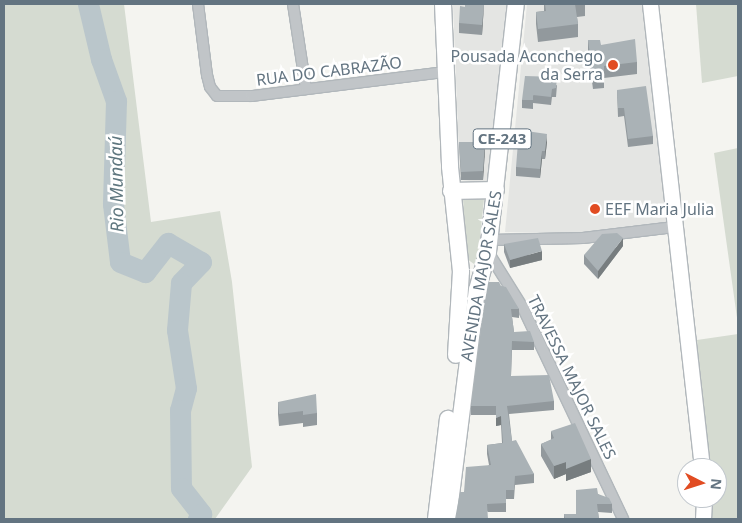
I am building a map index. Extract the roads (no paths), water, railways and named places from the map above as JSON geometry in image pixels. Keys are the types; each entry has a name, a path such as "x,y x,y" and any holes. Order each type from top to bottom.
{"main road":[{"name":"CE-243","path":"443,4 452,191 461,271"},
{"name":"AVENIDA MAJOR SALES","path":"436,519 480,274 489,246 516,4"},
{"path":"452,191 496,190"},
{"name":"AVENIDA MAJOR SALES","path":"448,519 461,271"},
{"path":"461,271 480,274"}],"street":[{"name":"RUA DO CABRAZÃO","path":"198,4 207,75 210,87 217,96 252,96 445,72"},
{"path":"293,4 306,89"},
{"path":"650,4 701,458"},
{"path":"489,246 583,238 674,227"},
{"name":"TRAVESSA MAJOR SALES","path":"489,246 523,308 623,519"}],"waterway":[{"name":"Rio Mundaú","path":"88,4 101,59 116,101 113,204 120,262 145,272 168,243 201,262 181,283 177,330 186,388 180,410 181,488 201,514 198,519"}],"place":[{"name":"Pousada Aconchego da Serra","path":"613,65"},
{"name":"EEF Maria Julia","path":"595,209"}]}
